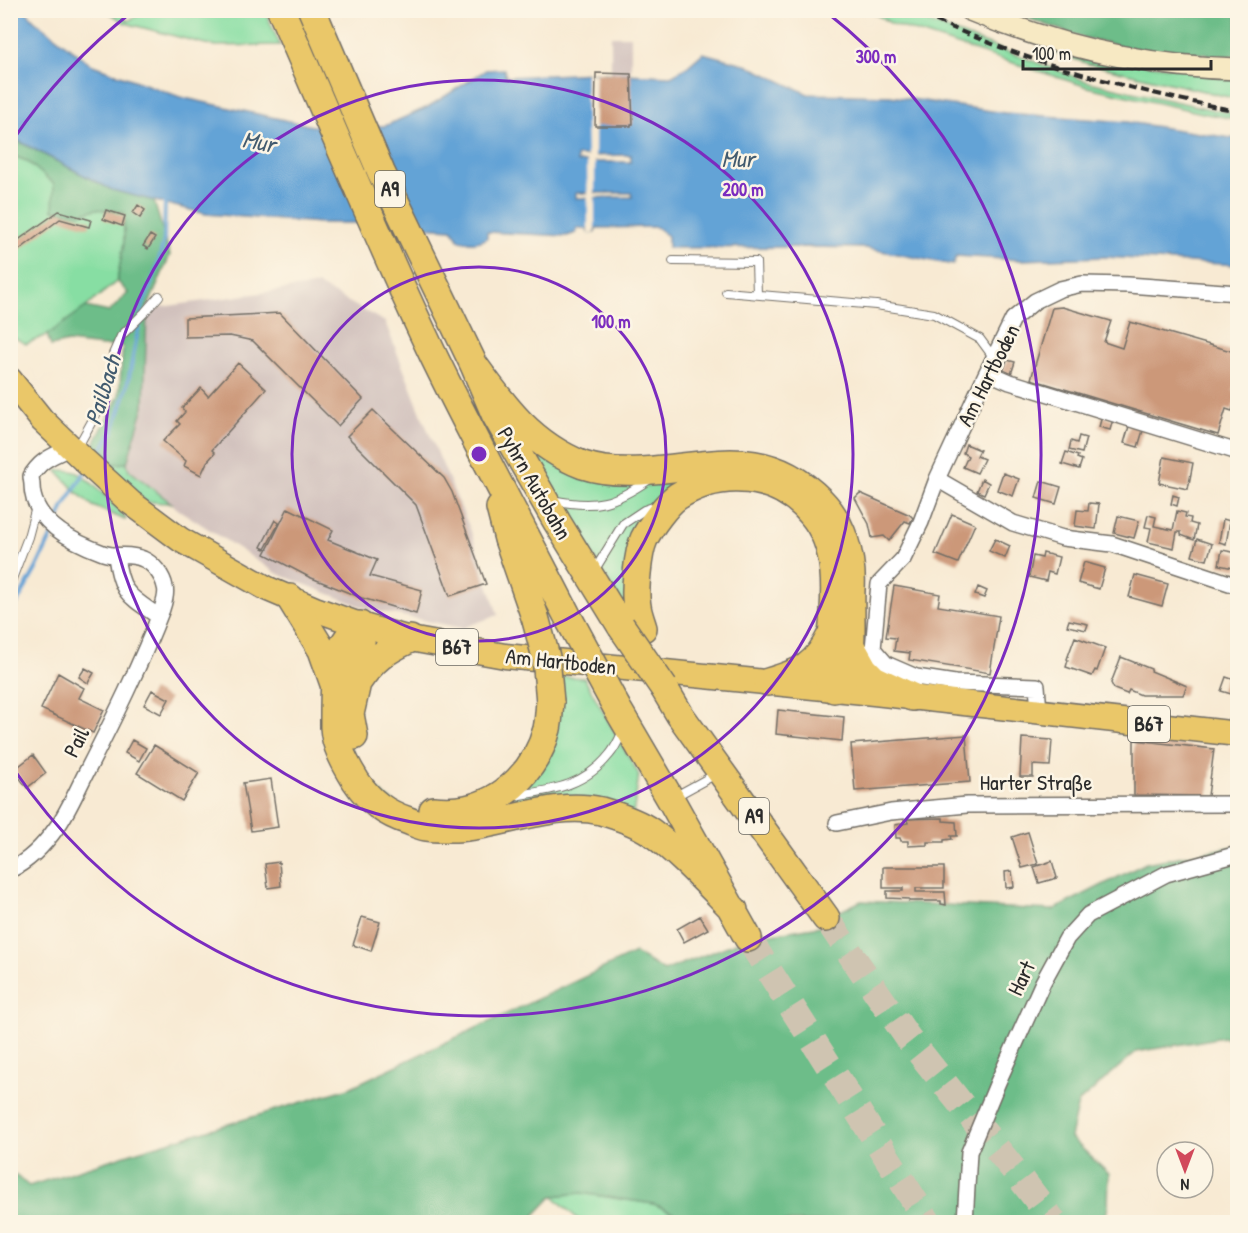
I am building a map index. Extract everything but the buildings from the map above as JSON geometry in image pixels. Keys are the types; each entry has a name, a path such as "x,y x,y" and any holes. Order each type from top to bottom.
{"highway":[{"name":"Pyhrn Autobahn","path":"281,10 434,357 488,466 622,717 748,938"},
{"name":"Pyhrn Autobahn","path":"312,10 381,172 474,365 495,414 590,576 632,627"},
{"path":"474,365 505,407 544,445 586,466 626,472 740,462 779,471 798,481 826,506 848,550 852,582 841,638 801,670 768,682"},
{"path":"290,598 345,683 355,748 376,780 406,803 435,811 465,810 494,799 520,780 535,759 547,729 550,702 546,657 508,539 488,466"},
{"path":"632,627 636,604 637,571 643,540 657,518 677,496 704,484 728,478 762,481 782,489 812,513 821,527 832,555 844,677 834,689"},
{"path":"360,625 361,644 345,683 334,733 342,755 361,788 384,811 427,827 454,828 479,826 554,810 599,811 625,819 650,832 692,868 734,910"},
{"name":"A9","path":"632,627 680,715 826,918"},
{"path":"841,638 874,679 912,697"},
{"path":"345,683 380,655 410,639"}],"main road":[{"path":"970,10 998,22 1077,48 1139,61 1203,68 1238,69"},
{"name":"B67","path":"10,380 42,420 83,459"},
{"name":"Am Hartboden","path":"83,459 130,502 182,540 258,584 315,609 410,639 504,656 912,697 1238,734"}],"street":[{"name":"Am Hartboden","path":"1040,711 1036,686 955,683 916,677 886,664 873,649 879,584 903,559 921,522 937,479 1013,320 1035,301 1060,289 1082,284 1238,293"},
{"path":"987,372 1010,382 1238,452"},
{"path":"39,512 32,494 32,476 43,461 83,459"},
{"path":"937,479 1012,523 1063,538 1112,544 1238,586"},
{"name":"Pail","path":"10,870 18,867 42,845 59,825 134,674 163,607 166,589 153,566 145,559 131,555 116,556 102,553 52,526 39,512"},
{"path":"116,556 120,579 129,596 158,616"},
{"name":"Harter Straße","path":"837,824 891,812 968,805 1238,804"},
{"name":"Hart","path":"965,1222 969,1152 1043,982 1068,938 1088,915 1167,874 1238,854"}],"lane":[{"path":"673,261 756,262 756,294"},
{"path":"726,292 876,305 934,314 980,339 994,357"},
{"path":"83,459 81,441 106,396 113,371 113,354 121,336 159,296"},
{"path":"543,498 572,504 601,504 631,493 664,470"},
{"path":"590,576 623,524 644,510 672,502"},
{"path":"10,584 39,512"},
{"path":"494,799 563,787 586,777 611,754 622,717"},
{"path":"671,800 720,772"}],"shaded area":[{"path":"611,36 631,36 631,74 611,74"},
{"path":"318,285 385,322 470,529 498,615 462,628 368,609 278,574 179,510 129,470 127,463 144,406 147,309"}],"green space":[{"path":"107,11 118,11 128,21 146,11 265,11 280,45 213,46 125,23"},
{"path":"870,11 899,11 1088,82 1237,114 1237,119 1088,87 892,24"},
{"path":"1008,11 1237,11 1237,56 1136,49 1080,37"},
{"path":"1044,49 1091,58 1237,75 1237,99 1089,64"},
{"path":"10,137 112,190 154,201 170,255 147,309 144,406 127,463 110,464 100,460 93,446 119,395 123,346 68,342 51,346 47,335 86,307 109,312 128,293 117,281 124,243 124,212 96,209 80,214 53,210 54,184 27,161 11,155"},
{"path":"10,155 27,161 54,184 80,214 96,209 124,212 124,243 117,281 47,335 26,344 15,338 11,339"},
{"path":"535,446 564,465 598,477 642,477 743,468 774,475 807,494 821,508 831,524 841,560 844,600 840,671 835,674 842,577 840,562 827,524 801,494 781,482 760,475 738,473 716,474 676,491 659,505 645,523 635,547 631,586 636,625 632,622 530,448"},
{"path":"85,454 110,464 127,463 129,470 171,503 146,502"},
{"path":"57,471 73,471 83,476 126,519 93,506 76,492"},
{"path":"558,676 584,678 639,775 633,815 593,804 552,803 462,821 442,821 422,817 404,811 373,790 351,758 344,739 340,703 345,703 347,729 353,754 361,769 378,790 399,805 422,814 447,818 472,815 496,807 518,793 536,773 545,757 553,731 559,702"},
{"path":"1237,846 1237,1045 1224,1037 1136,1052 1078,1103 1070,1137 1109,1174 1108,1207 1104,1222 694,1222 654,1204 581,1193 553,1196 528,1222 11,1222 10,1171 29,1186 349,1088 635,953 664,971 748,938 820,926 826,918 861,901 1053,910 1146,863"},
{"path":"581,1193 654,1204 694,1222 581,1222 553,1196"}],"water":[{"name":"Mur","path":"10,11 26,11 34,20 90,64 180,97 312,126 385,126 428,107 486,70 504,69 506,77 596,73 671,76 687,67 703,53 744,64 808,94 890,96 1005,113 1127,122 1237,139 1237,265 1105,257 1021,260 956,256 953,265 866,248 668,248 668,236 656,227 596,228 595,232 588,233 587,229 577,228 576,233 567,236 487,232 487,238 470,242 459,240 452,229 360,223 320,223 206,214 112,190 11,137","holes":["631,155 631,162 577,162 577,156","576,193 631,193 632,197 576,198"]}],"pier":[{"path":"596,73 595,159 587,159 586,74"},
{"path":"587,159 595,159 595,232 592,233 588,233"}],"waterway":[{"name":"Pailbach","path":"95,459 113,432 127,387 143,305 157,268 164,240 165,200"},
{"name":"Pailbach","path":"57,523 64,506 85,472"},
{"name":"Pailbach","path":"10,615 53,533"}],"tunnel":[{"path":"826,918 908,1038 1054,1222"},
{"path":"748,938 928,1222"}],"railway":[{"path":"911,10 1030,58 1107,81 1238,111"}]}
